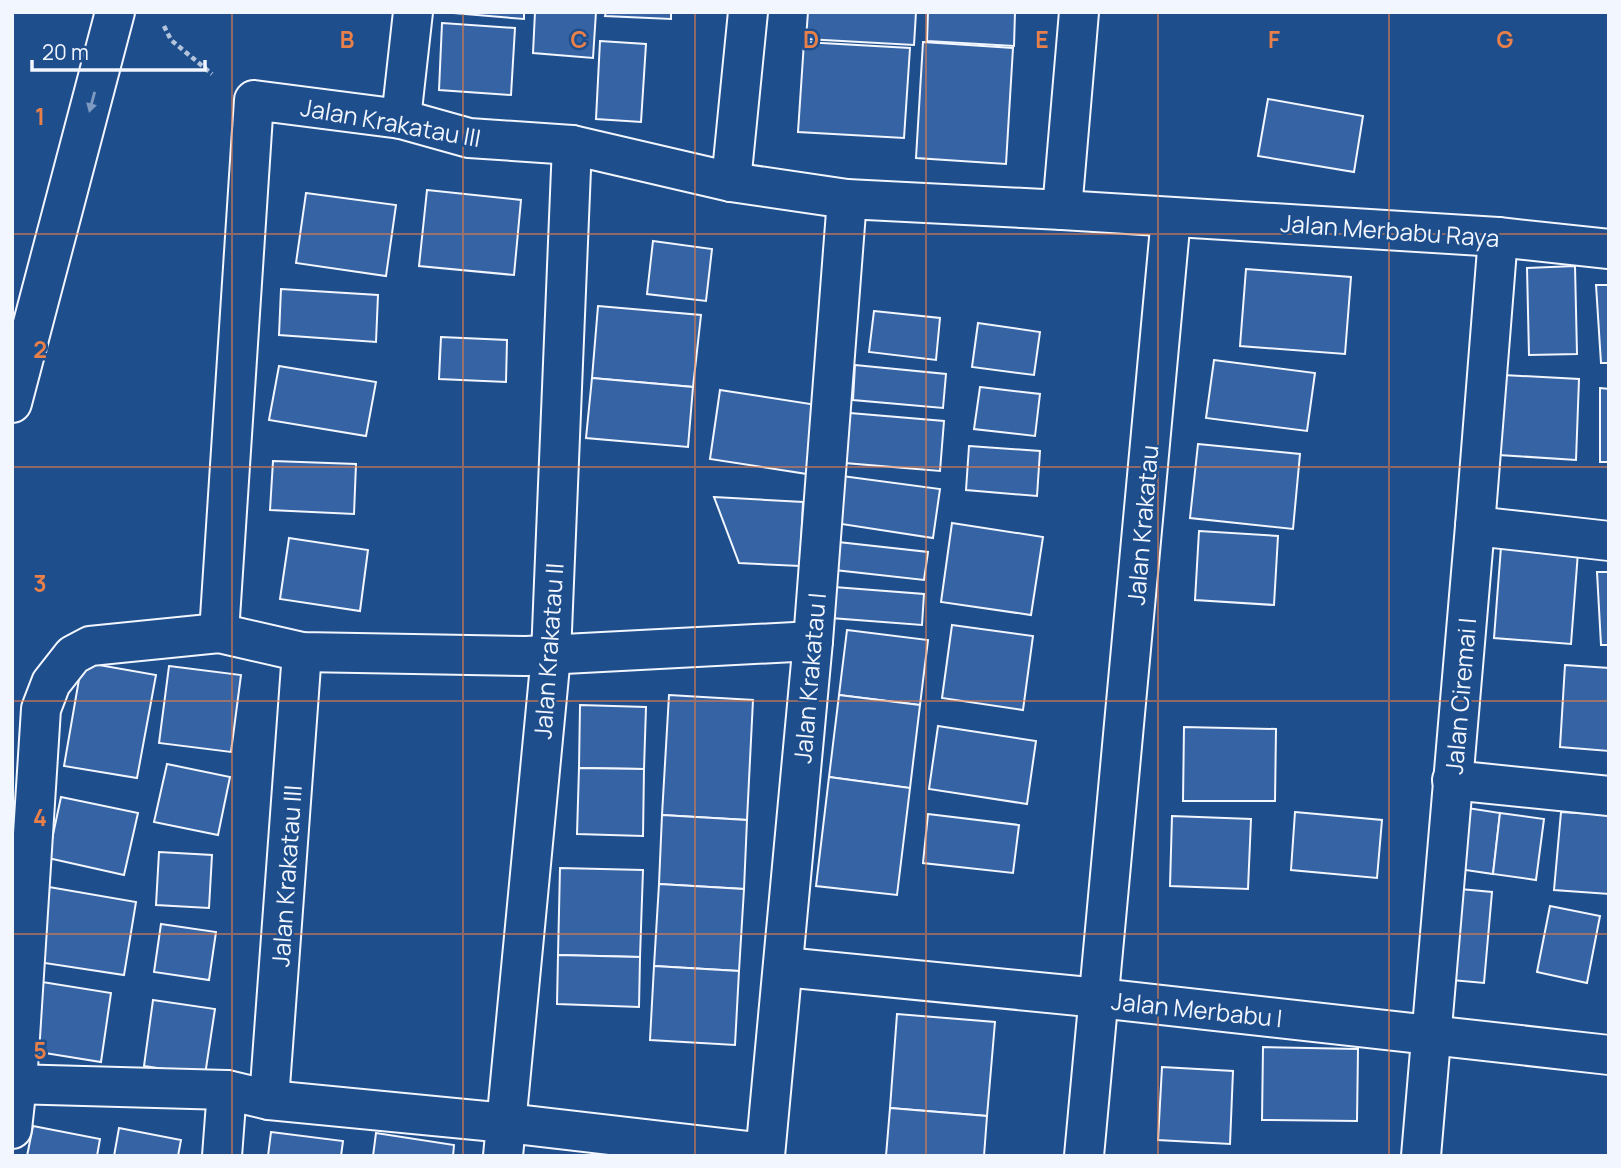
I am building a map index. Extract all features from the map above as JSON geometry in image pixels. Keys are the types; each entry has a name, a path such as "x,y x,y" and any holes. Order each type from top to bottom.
{"street":[{"path":"12,403 115,12"},
{"path":"401,119 413,12"},
{"path":"730,182 748,12"},
{"path":"1062,210 1079,12"},
{"path":"219,633 254,100"},
{"name":"Jalan Krakatau III","path":"254,100 401,119 469,138 572,145 730,182 847,199"},
{"name":"Jalan Krakatau II","path":"505,1139 551,655 572,145"},
{"path":"847,199 1171,216"},
{"name":"Jalan Krakatau I","path":"765,1154 813,641 847,199"},
{"name":"Jalan Merbabu Raya","path":"1171,216 1497,237 1609,249"},
{"name":"Jalan Krakatau","path":"1084,1156 1171,216"},
{"name":"Jalan Ciremai I","path":"1421,1156 1497,237"},
{"path":"1475,526 1609,541"},
{"path":"12,1129 41,709 51,683 73,656 90,646 219,633 302,652 551,655 813,641"},
{"name":"Jalan Krakatau III","path":"269,1100 302,652"},
{"path":"1452,780 1609,796"},
{"name":"Jalan Merbabu I","path":"784,967 1099,998 1609,1055"},
{"path":"15,1084 227,1090 269,1100 505,1139 765,1154"},
{"path":"222,1156 227,1090"}],"path":[{"path":"162,22 171,40 205,70 254,100"}],"building":[{"path":"441,12 524,12 524,19"},
{"path":"535,12 596,12 593,58 533,53"},
{"path":"606,12 671,12 671,19 605,16"},
{"path":"808,12 916,12 914,45 806,39"},
{"path":"928,12 1015,12 1014,46 927,41"},
{"path":"442,23 515,28 511,95 439,90"},
{"path":"600,41 646,44 641,122 596,119"},
{"path":"804,42 910,48 904,138 798,132"},
{"path":"923,42 1013,48 1006,164 916,158"},
{"path":"1268,99 1363,116 1354,172 1258,156"},
{"path":"427,190 521,200 514,275 419,266"},
{"path":"306,193 396,205 386,276 296,263"},
{"path":"653,241 712,249 706,301 647,294"},
{"path":"1575,266 1577,354 1529,355 1527,268"},
{"path":"1246,269 1351,277 1345,354 1240,346"},
{"path":"1596,285 1609,285 1609,363 1601,363"},
{"path":"281,289 378,295 376,342 279,335"},
{"path":"598,306 701,315 693,387 592,378"},
{"path":"874,311 940,318 936,360 869,352"},
{"path":"978,323 1040,332 1034,375 972,367"},
{"path":"441,337 507,340 506,382 439,379"},
{"path":"1214,360 1315,373 1307,431 1206,418"},
{"path":"855,365 946,374 943,408 853,400"},
{"path":"279,366 376,382 366,436 269,420"},
{"path":"1503,375 1579,379 1576,460 1499,455"},
{"path":"592,378 693,387 688,447 586,438"},
{"path":"980,387 1040,394 1035,436 974,429"},
{"path":"1600,388 1609,389 1609,462 1600,462"},
{"path":"720,390 817,405 807,474 710,459"},
{"path":"850,413 944,421 940,471 845,463"},
{"path":"1198,444 1300,454 1293,529 1190,518"},
{"path":"969,446 1040,451 1037,496 966,490"},
{"path":"273,461 356,464 354,514 270,510"},
{"path":"842,476 940,489 933,538 835,523"},
{"path":"714,497 803,502 800,566 739,563"},
{"path":"952,523 1043,537 1031,615 941,602"},
{"path":"1199,531 1278,536 1274,605 1195,600"},
{"path":"289,538 368,550 360,611 280,599"},
{"path":"829,541 928,552 924,580 826,569"},
{"path":"1501,547 1578,552 1571,644 1494,638"},
{"path":"1597,572 1609,572 1609,645 1601,645"},
{"path":"834,587 924,594 922,625 831,618"},
{"path":"952,625 1033,636 1023,710 942,698"},
{"path":"847,630 928,640 920,705 839,695"},
{"path":"82,662 156,675 137,778 64,766"},
{"path":"1565,665 1609,668 1609,751 1560,747"},
{"path":"169,666 241,675 231,752 159,743"},
{"path":"669,695 753,700 747,820 662,815"},
{"path":"839,695 920,705 910,788 829,777"},
{"path":"580,705 646,707 644,769 579,768"},
{"path":"938,726 1036,741 1027,804 929,789"},
{"path":"1184,727 1276,729 1275,801 1183,801"},
{"path":"167,764 230,777 218,835 154,822"},
{"path":"579,768 644,769 643,836 577,834"},
{"path":"829,777 910,788 897,895 816,886"},
{"path":"61,797 138,813 124,875 48,858"},
{"path":"1461,807 1500,813 1493,874 1452,868"},
{"path":"1295,812 1382,820 1377,878 1291,870"},
{"path":"1561,812 1609,815 1609,894 1554,890"},
{"path":"1500,813 1544,819 1536,880 1493,874"},
{"path":"928,814 1019,825 1013,873 923,863"},
{"path":"662,815 747,820 744,889 659,884"},
{"path":"1172,816 1251,819 1248,889 1170,886"},
{"path":"159,852 212,855 209,908 156,905"},
{"path":"560,868 643,870 640,957 558,955"},
{"path":"659,884 744,889 739,971 654,966"},
{"path":"49,887 136,902 124,975 38,962"},
{"path":"1449,888 1492,892 1484,983 1441,979"},
{"path":"1550,906 1600,916 1587,983 1537,972"},
{"path":"161,924 216,932 209,980 154,972"},
{"path":"558,955 640,957 639,1007 557,1004"},
{"path":"654,966 739,971 735,1045 650,1040"},
{"path":"36,981 111,993 101,1062 26,1050"},
{"path":"153,1000 215,1009 205,1075 144,1066"},
{"path":"897,1014 995,1022 987,1116 890,1108"},
{"path":"1263,1047 1358,1049 1357,1121 1262,1120"},
{"path":"1162,1067 1233,1071 1230,1144 1158,1140"},
{"path":"890,1108 987,1116 984,1156 886,1156"},
{"path":"33,1126 100,1139 97,1156 27,1156"},
{"path":"119,1128 181,1140 178,1156 114,1156"},
{"path":"271,1132 343,1141 341,1156 268,1156"},
{"path":"376,1133 454,1145 453,1156 373,1156"}]}
